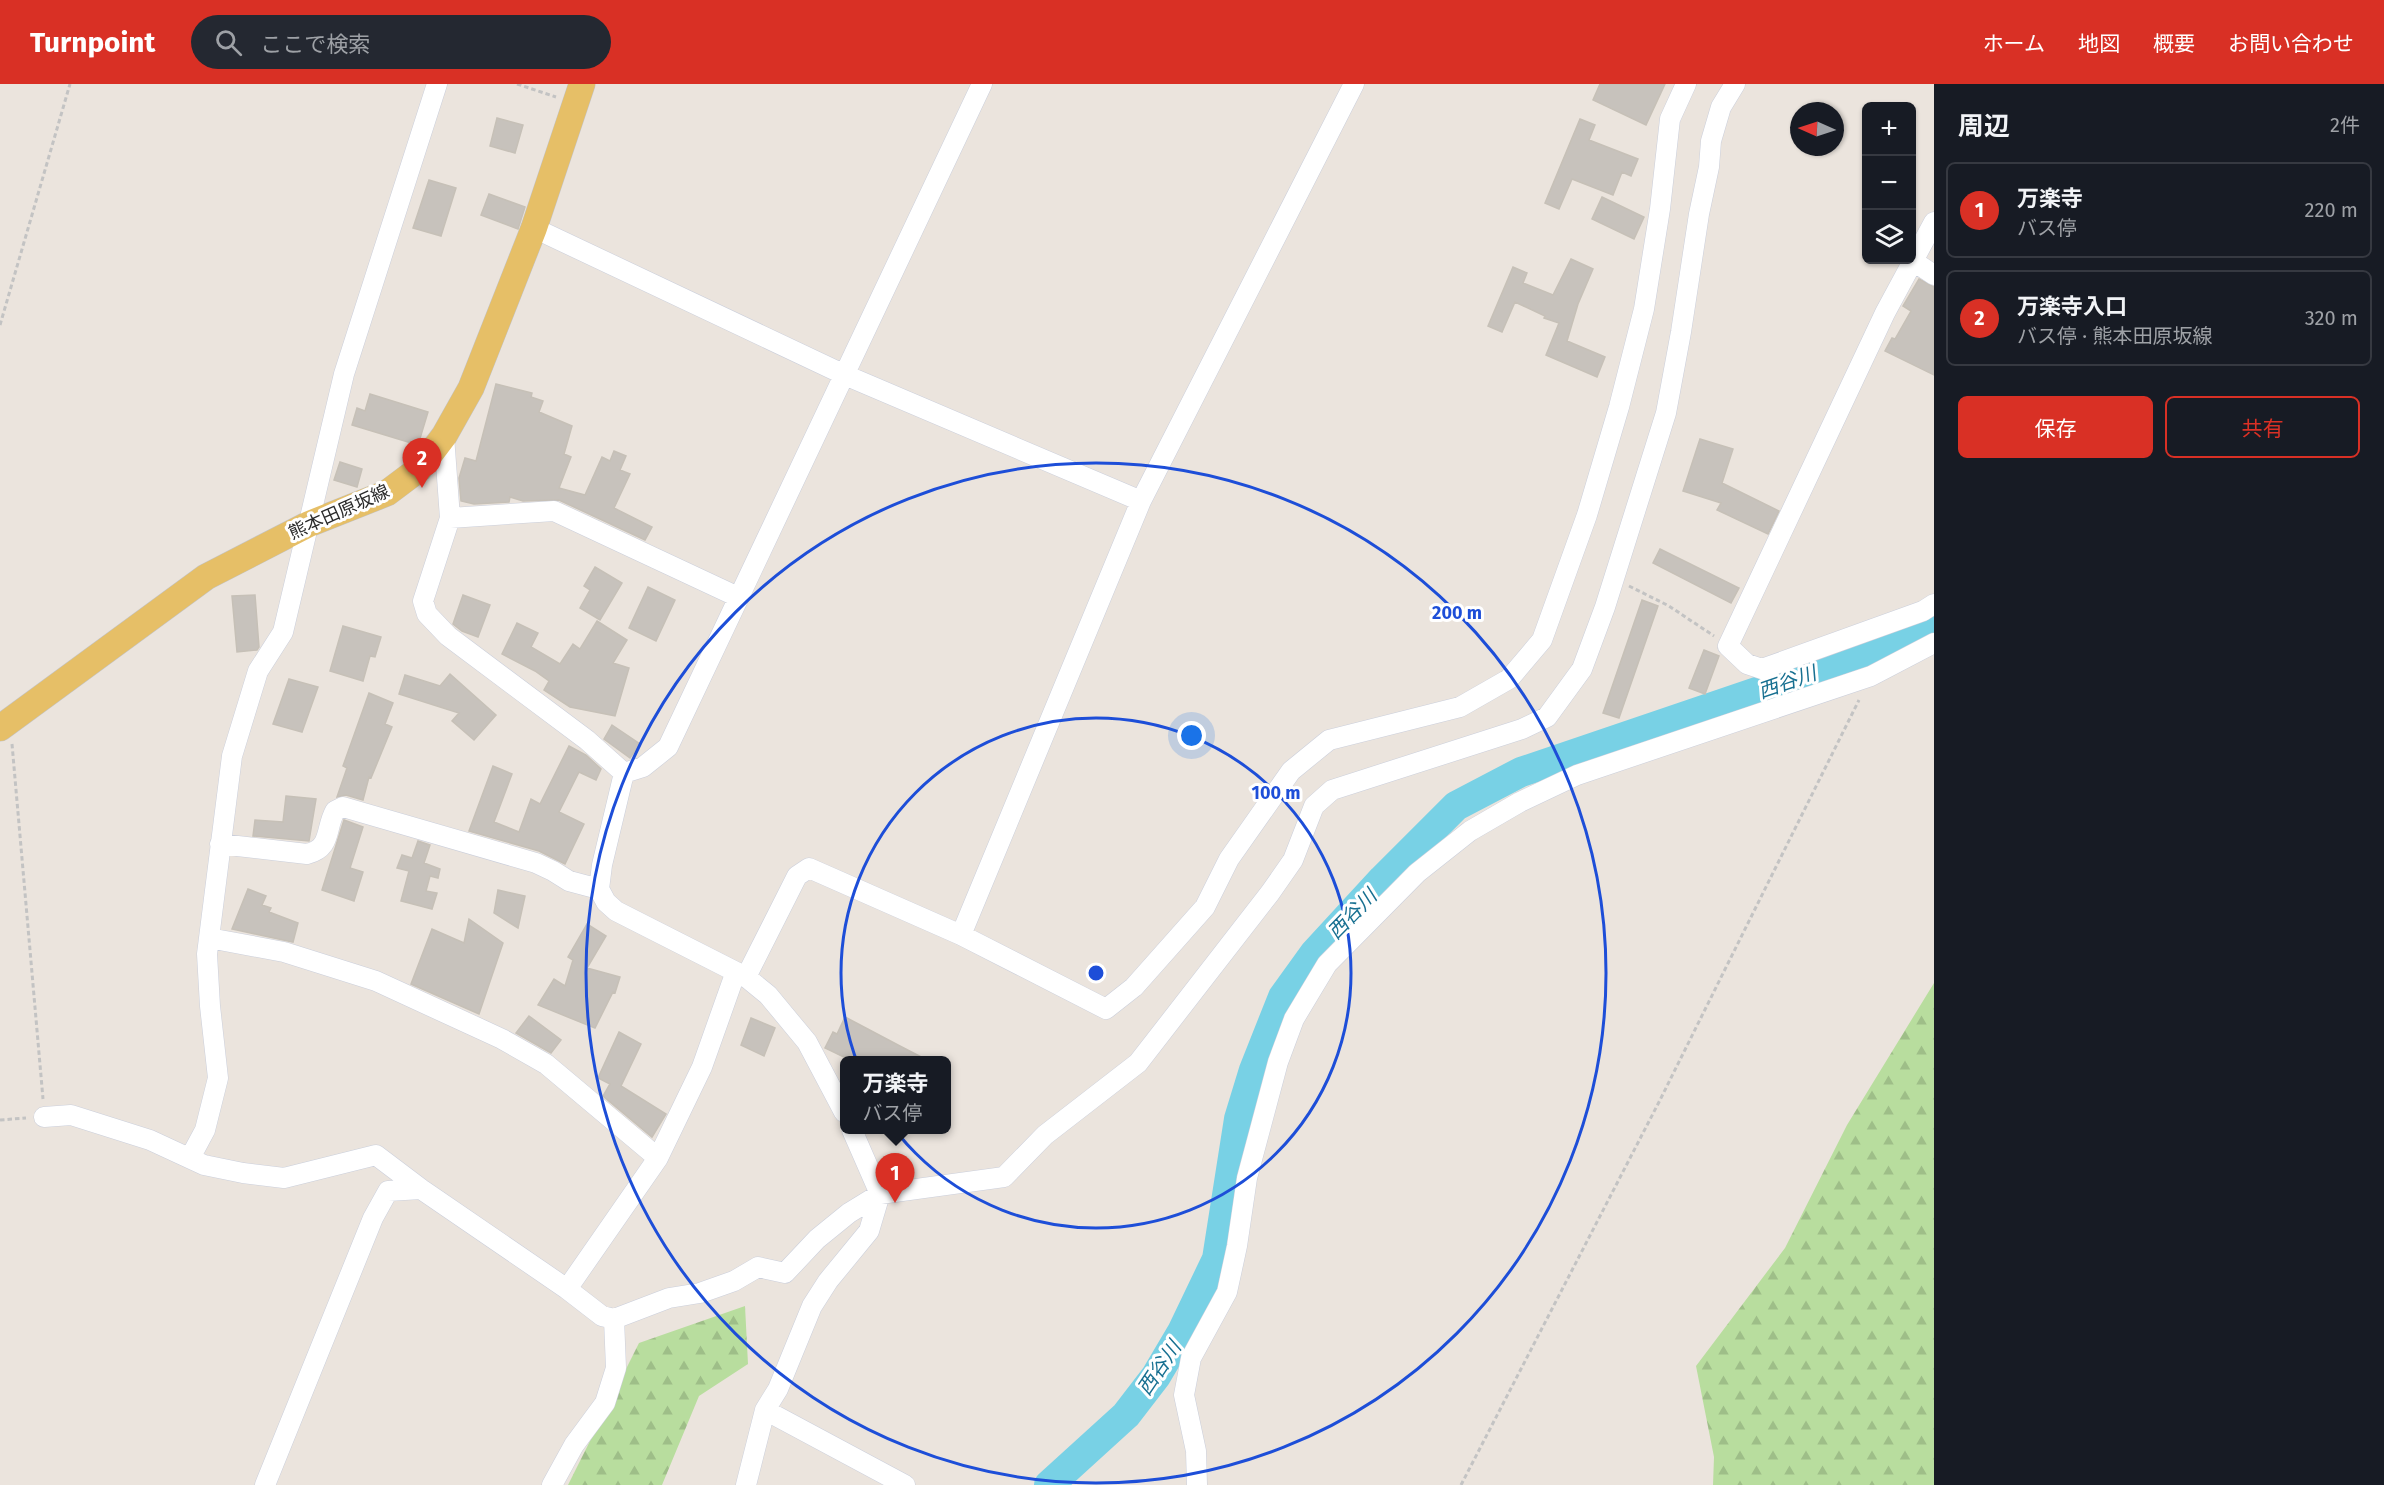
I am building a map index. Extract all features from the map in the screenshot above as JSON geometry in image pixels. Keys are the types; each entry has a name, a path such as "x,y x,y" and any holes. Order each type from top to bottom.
{"main road":[{"name":"熊本田原坂線","path":"5,724 206,577 309,524 387,493 419,469 444,436 471,388 534,228 578,94"}],"street":[{"path":"190,1158 205,1130 218,1078 207,954 232,756 258,670 283,632 344,374 437,84"},
{"path":"624,773 644,767 668,747 982,84"},
{"path":"961,936 1141,501 1354,84"},
{"path":"567,1288 658,1158 702,1067 740,976 797,876 808,868 961,936 1106,1009 1134,987 1204,907 1229,859 1291,771 1329,740 1460,707 1509,679 1542,640 1587,515 1619,407 1644,309 1660,209 1670,119 1686,84"},
{"path":"44,1117 71,1115 150,1140 204,1165 284,1178 376,1155 421,1189 567,1288 602,1316 614,1319 669,1298 708,1290 734,1281 758,1266 785,1273 817,1239 849,1213 880,1194 1004,1177 1045,1135 1138,1063 1270,893 1293,860 1314,806 1332,790 1522,729 1547,717 1582,669 1614,579 1666,413 1682,332 1699,214 1709,167 1711,141 1721,107 1735,84"},
{"path":"1916,255 1934,222"},
{"path":"534,228 845,375 1141,501"},
{"path":"1916,263 1934,275"},
{"path":"1911,264 1885,313 1728,646 1747,664 1762,669 1923,611 1934,604"},
{"path":"444,436 450,518 423,601 427,614 448,636 587,740 624,773"},
{"path":"450,518 554,511 738,597"},
{"path":"1200,1484 1196,1451 1184,1395 1191,1359 1227,1292 1238,1246 1247,1178 1278,1062 1293,1019 1327,963 1417,873 1470,831 1520,802 1577,775 1871,676 1934,643"},
{"path":"624,773 602,865 599,889 606,902 616,911 740,976 768,995 807,1042 840,1104"},
{"path":"220,844 307,854 315,852 321,849 325,842 335,811 343,807 536,863 569,881 599,889"},
{"path":"209,938 284,952 376,981 502,1039 546,1064 658,1158"},
{"path":"746,1485 765,1410 778,1389 812,1306 828,1281 868,1232 880,1194 854,1134"},
{"path":"265,1485 373,1218 388,1191 421,1189"},
{"path":"552,1485 574,1445 605,1403 616,1368 614,1319"},
{"path":"765,1410 904,1485"}],"path":[{"path":"0,326 70,84"},
{"path":"517,84 578,94"},
{"path":"1614,579 1669,606 1728,646"},
{"path":"1461,1485 1659,1102 1871,676"},
{"path":"0,1120 44,1117 5,724"}],"green space":[{"path":"1934,983 1934,1485 1713,1485 1714,1457 1696,1366 1785,1248 1847,1125"},
{"path":"745,1306 748,1364 699,1396 662,1485 568,1485 639,1343"}],"building":[{"path":"1600,84 1665,84 1646,125 1593,100"},
{"path":"497,118 523,125 515,153 490,146"},
{"path":"1580,119 1595,125 1589,140 1638,159 1631,176 1622,172 1613,195 1572,179 1559,209 1545,203"},
{"path":"429,180 456,188 441,236 413,228"},
{"path":"489,194 525,207 518,229 481,215"},
{"path":"1602,197 1644,217 1634,239 1592,219"},
{"path":"1571,259 1593,269 1578,304 1567,341 1605,357 1597,377 1546,355 1559,323 1544,318 1545,316 1515,302 1502,332 1488,326 1513,267 1527,273 1523,283 1553,295"},
{"path":"1919,279 1934,287 1934,375 1885,351 1892,338 1895,339 1911,311 1903,306"},
{"path":"496,384 532,393 531,397 543,401 539,412 572,426 564,454 571,457 559,488 585,495 602,457 610,461 614,451 626,456 620,470 630,474 614,508 652,527 645,540 559,500 523,501 510,497 509,502 474,504 461,501 459,478 465,458 476,461"},
{"path":"370,394 428,412 418,445 352,425 357,408 365,411"},
{"path":"1700,439 1733,449 1722,483 1779,511 1768,534 1717,510 1721,503 1683,491"},
{"path":"340,462 362,469 357,487 334,480"},
{"path":"1660,549 1739,588 1731,603 1653,563"},
{"path":"595,567 622,583 600,620 580,608 590,590 584,586"},
{"path":"648,587 675,600 656,641 629,628"},
{"path":"255,595 259,647 257,650 237,652 232,596"},
{"path":"463,595 490,605 478,637 462,631 453,624"},
{"path":"1642,600 1658,606 1619,718 1603,713"},
{"path":"597,621 627,640 613,663 629,668 615,716 570,707 544,690 549,681 502,654 517,623 538,633 531,647 560,664 573,644 580,649"},
{"path":"343,626 381,637 375,657 370,656 363,681 330,671"},
{"path":"1704,650 1719,656 1705,694 1689,688"},
{"path":"450,674 496,715 474,740 452,721 459,713 399,694 405,675 440,686"},
{"path":"289,679 318,687 302,732 273,724"},
{"path":"369,693 393,703 385,724 392,727 371,778 369,777 363,800 346,795 337,797 347,768 343,766"},
{"path":"612,725 640,744 630,758 604,739"},
{"path":"569,746 586,755 601,769 596,780 579,772 559,812 584,824 565,864 539,851 469,831 493,766 512,774 494,822 519,832 531,799 540,804"},
{"path":"286,796 316,799 309,841 253,836 255,820 283,822"},
{"path":"344,820 363,827 350,868 363,872 354,901 322,890"},
{"path":"418,841 430,845 424,863 440,869 438,878 430,876 426,891 437,893 432,909 401,901 409,871 397,868 402,855 412,858"},
{"path":"248,889 266,896 262,905 271,908 269,912 298,923 293,942 232,929"},
{"path":"498,890 525,896 518,928 494,913"},
{"path":"469,919 503,943 479,1014 411,984 432,929 464,943"},
{"path":"587,924 606,936 587,968 620,977 615,993 613,992 595,1028 538,1005 554,979 565,986 573,960 568,957"},
{"path":"529,1016 561,1040 551,1053 516,1033"},
{"path":"845,1017 919,1056 842,1056 825,1048 833,1032 837,1034"},
{"path":"751,1018 775,1028 764,1056 741,1045"},
{"path":"619,1032 641,1044 621,1086 666,1114 652,1137 603,1096 610,1084 598,1078"}],"waterway":[{"name":"西谷川","path":"1049,1485 1126,1415 1156,1376 1182,1332 1217,1259 1239,1119 1254,1070 1283,997 1314,954 1383,879 1456,806 1521,772 1889,647 1934,618"}],"place":[{"name":"万楽寺入口","path":"422,488"},
{"name":"万楽寺","path":"895,1203"}]}
